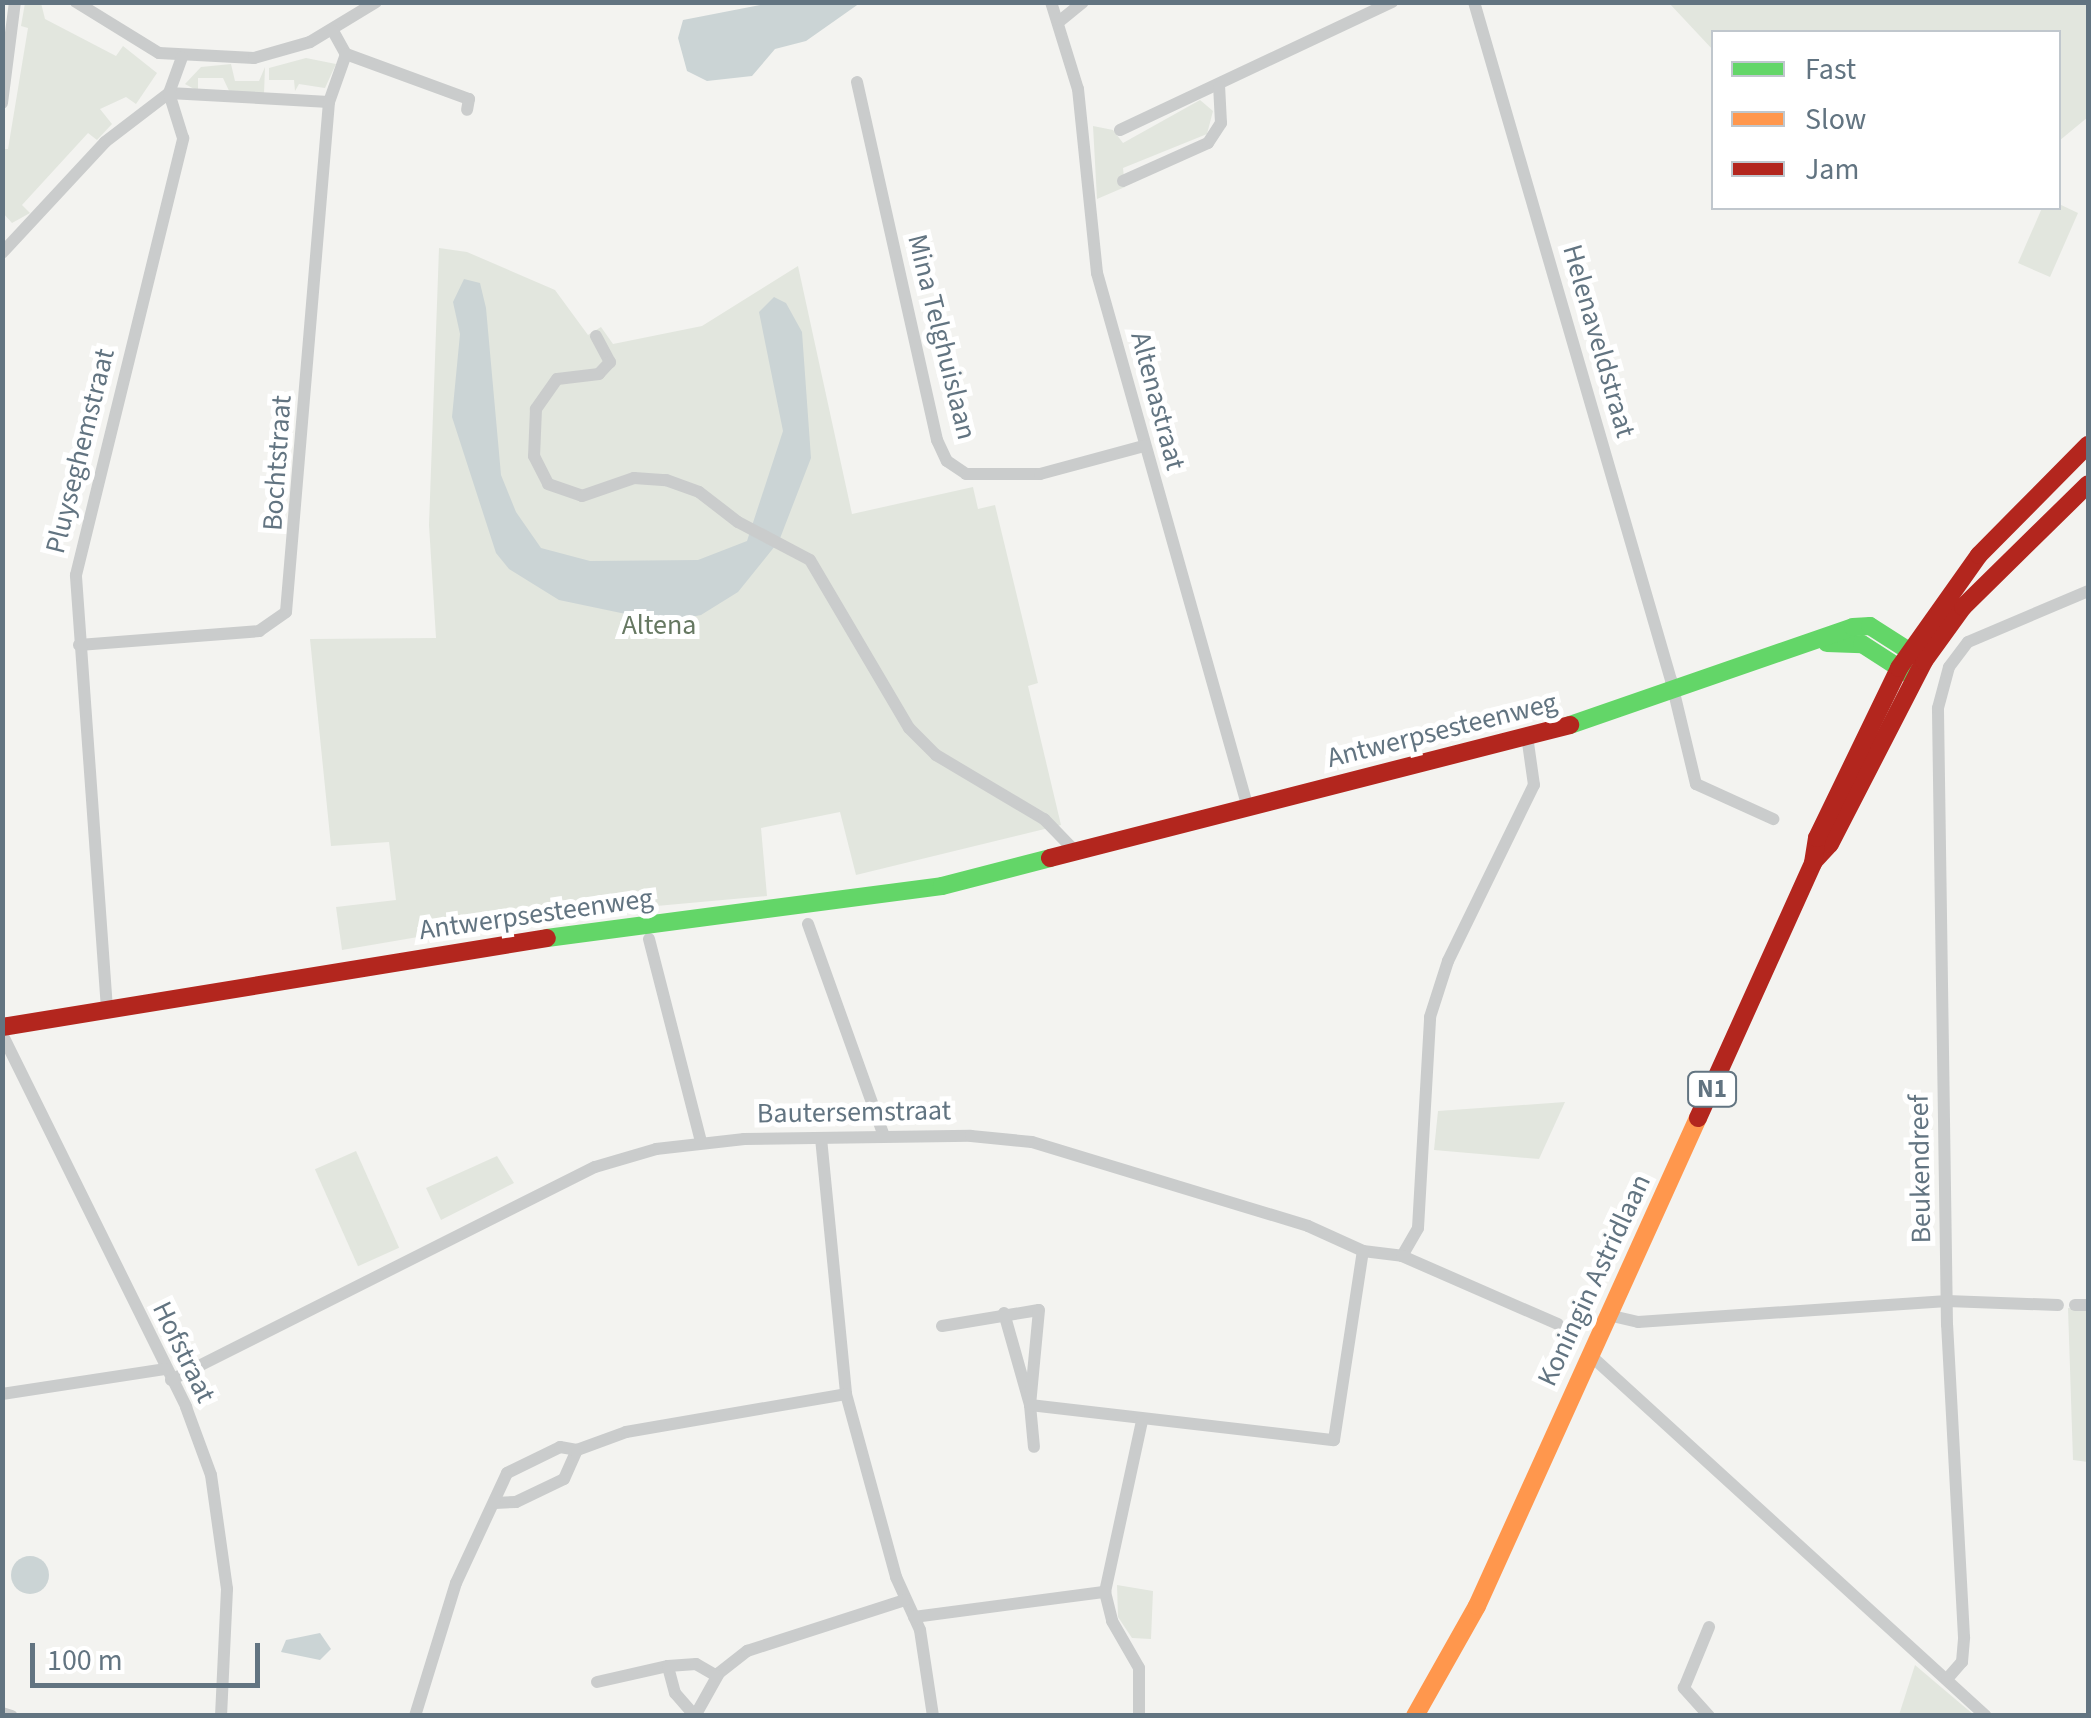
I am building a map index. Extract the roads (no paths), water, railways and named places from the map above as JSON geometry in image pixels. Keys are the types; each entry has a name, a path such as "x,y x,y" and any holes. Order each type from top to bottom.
{"street":[{"path":"2,103 15,2"},
{"path":"76,2 159,53 182,58 254,58 334,31 376,2"},
{"name":"Altenastraat","path":"1052,2 1061,20 1082,117 1096,273 1248,808"},
{"path":"1061,20 1083,2"},
{"path":"1120,130 1392,2"},
{"name":"Helenaveldstraat","path":"1474,2 1675,694 1696,784 1773,818"},
{"path":"334,31 346,54 469,99 467,110"},
{"path":"169,93 329,102 346,54"},
{"path":"5,244 105,142 169,93 182,58"},
{"name":"Mina Telghuislaan","path":"857,82 937,440 947,461 966,474 1040,474 1144,446"},
{"path":"1123,181 1208,143 1221,122 1219,86"},
{"name":"Pluyseghemstraat","path":"107,1010 79,645 78,558 183,138 169,93"},
{"name":"Bochtstraat","path":"79,645 259,631 286,612 329,102"},
{"path":"596,336 610,362 599,374 557,379 536,409 541,476 572,496 634,478 666,480 699,492 752,530 810,560 909,728 936,755 1044,819 1075,851"},
{"path":"2084,452 2088,476"},
{"name":"N1","path":"1907,673 1988,544 2084,452"},
{"name":"N1","path":"1917,656 2022,542 2088,484"},
{"name":"Beukendreef","path":"1947,1680 1964,1654 1948,1302 1938,708 1958,655 1986,629 2088,591"},
{"name":"Antwerpsesteenweg","path":"2,1031 499,944 805,909 942,886 1248,808 1530,744 1870,626 1917,656"},
{"name":"Antwerpsesteenweg","path":"1816,644 1862,644 1907,673"},
{"name":"Koningin Astridlaan","path":"1415,1716 1477,1606 1813,862 1830,844 1907,673"},
{"path":"1402,1256 1418,1228 1430,1017 1448,962 1534,785 1530,744"},
{"path":"808,924 884,1136"},
{"path":"649,939 701,1141"},
{"name":"Hofstraat","path":"2,1031 168,1374 211,1475 227,1589 222,1716"},
{"name":"Bautersemstraat","path":"2,1394 168,1374 595,1167 701,1141 884,1136 1032,1142 1308,1226 1363,1250 1402,1256 1558,1324"},
{"path":"821,1138 828,1262 846,1394 905,1600 914,1616 933,1716"},
{"path":"1030,1405 1142,1421 1334,1440 1363,1250"},
{"path":"1608,1315 1638,1322 1948,1302 2058,1305"},
{"path":"942,1326 1032,1306 1041,1316 1030,1405"},
{"path":"1004,1314 1030,1405 1034,1447"},
{"path":"1589,1354 1986,1716"},
{"path":"415,1716 456,1583 512,1470 555,1448 578,1450 626,1432 846,1394"},
{"path":"1139,1716 1139,1668 1112,1621 1106,1592 1142,1421"},
{"path":"495,1503 522,1499 564,1479 578,1450"},
{"path":"914,1616 1106,1592"},
{"path":"668,1666 675,1693 695,1716 716,1676 762,1643 905,1600"},
{"path":"1709,1627 1684,1688 1709,1716"},
{"path":"597,1682 668,1666 696,1664 716,1676"},
{"path":"2,1713 12,1716"}],"park label":[{"name":"Altena","path":"659,625"}]}
